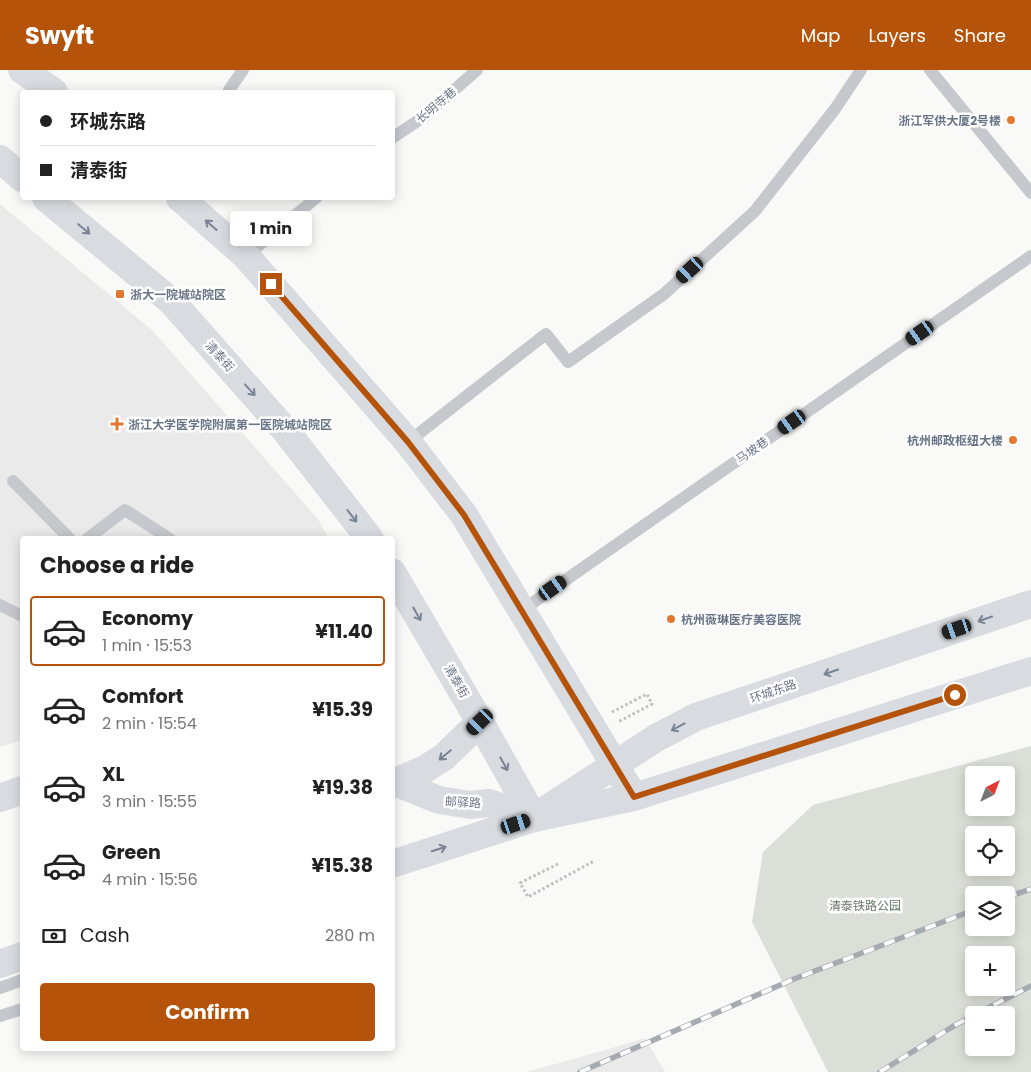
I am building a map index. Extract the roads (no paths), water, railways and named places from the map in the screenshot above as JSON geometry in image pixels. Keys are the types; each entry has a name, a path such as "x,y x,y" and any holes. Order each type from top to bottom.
{"street":[{"path":"22,70 51,90"},
{"path":"0,159 20,176"},
{"name":"清泰街","path":"48,200 172,302 285,430 368,536"},
{"path":"182,200 246,256 408,442 464,515 634,797"},
{"name":"清泰街","path":"395,577 534,818"},
{"name":"环城东路","path":"534,818 656,738 696,718 1031,604"},
{"name":"环城东路","path":"395,863 534,818 634,797 1031,671"},
{"path":"395,781 425,769 444,756 480,722"},
{"name":"邮驿路","path":"395,781 439,800 470,805 489,803 534,818"},
{"path":"0,798 20,791"},
{"path":"0,964 20,957"}],"lane":[{"path":"229,90 244,70"},
{"name":"长明寺巷","path":"395,136 422,118 478,70"},
{"path":"408,442 546,334 568,362 664,294 755,211 835,109 861,70"},
{"path":"930,70 1031,193"},
{"path":"246,256 314,200"},
{"name":"马坡巷","path":"522,610 1031,256"},
{"path":"13,481 67,536"},
{"path":"92,536 125,510 165,536"},
{"path":"0,605 20,615"},
{"path":"0,988 20,981"},
{"path":"0,1016 20,1010"}],"railway":[{"path":"1015,894 1031,889"},
{"path":"580,1072 794,979 965,913"},
{"path":"992,1006 1031,986"},
{"path":"880,1072 965,1020"}],"place":[{"name":"浙江军供大厦2号楼","path":"1011,120"},
{"name":"浙大一院城站院区","path":"120,294"},
{"name":"浙江大学医学院附属第一医院城站院区","path":"117,424"},
{"name":"杭州邮政枢纽大楼","path":"1013,440"},
{"name":"杭州薇琳医疗美容医院","path":"671,619"}],"park label":[{"name":"清泰铁路公园","path":"865,905"}]}
